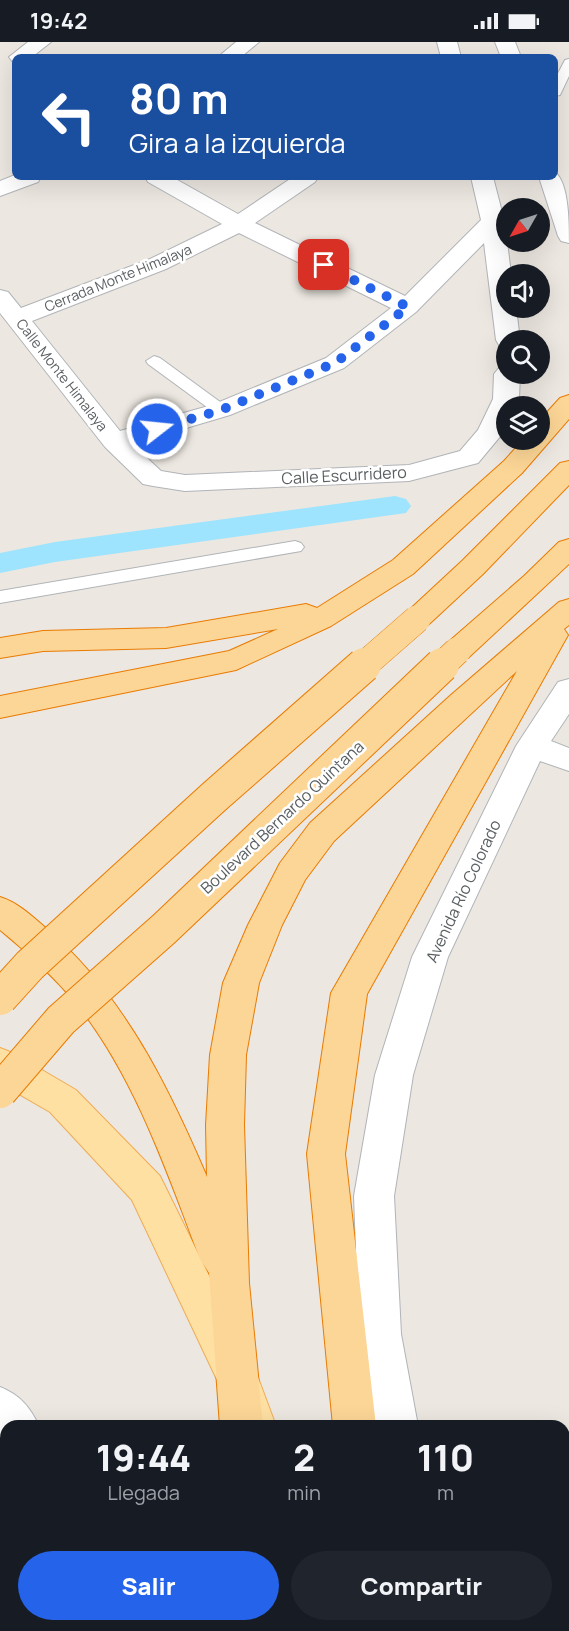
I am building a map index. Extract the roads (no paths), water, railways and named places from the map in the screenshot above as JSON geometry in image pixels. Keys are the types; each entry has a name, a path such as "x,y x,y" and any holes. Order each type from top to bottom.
{"highway":[{"path":"550,425 569,403"},
{"path":"0,707 236,660 321,619 403,567 528,450"},
{"path":"0,998 30,965 214,797 474,567 569,469"},
{"name":"Boulevard Bernardo Quintana","path":"0,1091 62,1020 164,929 569,548"},
{"path":"0,648 43,641 166,638 291,618 348,602"},
{"path":"241,1420 229,1283 225,1125 228,1055 241,983 265,925 292,872 322,832 462,703 567,611"},
{"path":"354,1420 326,1154 349,993 567,611"},
{"path":"0,910 48,951 99,1007 139,1074 185,1170 229,1283"}],"main road":[{"path":"0,1064 63,1101 146,1188 239,1381 253,1420"}],"street":[{"path":"24,54 41,42"},
{"path":"232,54 249,42"},
{"path":"0,189 22,180"},
{"path":"161,180 239,224 408,307"},
{"name":"Cerrada Monte Himalaya","path":"18,318 158,264 239,224 303,180"},
{"path":"483,180 496,210"},
{"path":"550,180 550,198"},
{"path":"550,212 569,236"},
{"path":"114,441 221,410 335,363 408,307 496,223"},
{"path":"502,252 507,330"},
{"name":"Calle Monte Himalaya","path":"0,297 114,441 153,478 185,483"},
{"name":"Calle Escurridero","path":"185,483 409,473 469,457 490,433 506,399 507,384"},
{"name":"Avenida Río Colorado","path":"395,1420 380,1334 374,1196 394,1075 430,957 532,746 569,690"},
{"path":"532,746 569,760"},
{"path":"0,1408 11,1420"}],"lane":[{"path":"558,86 569,63"},
{"path":"154,361 221,410"},
{"path":"0,597 295,547"}],"waterway":[{"path":"0,563 55,552 395,506"}]}
